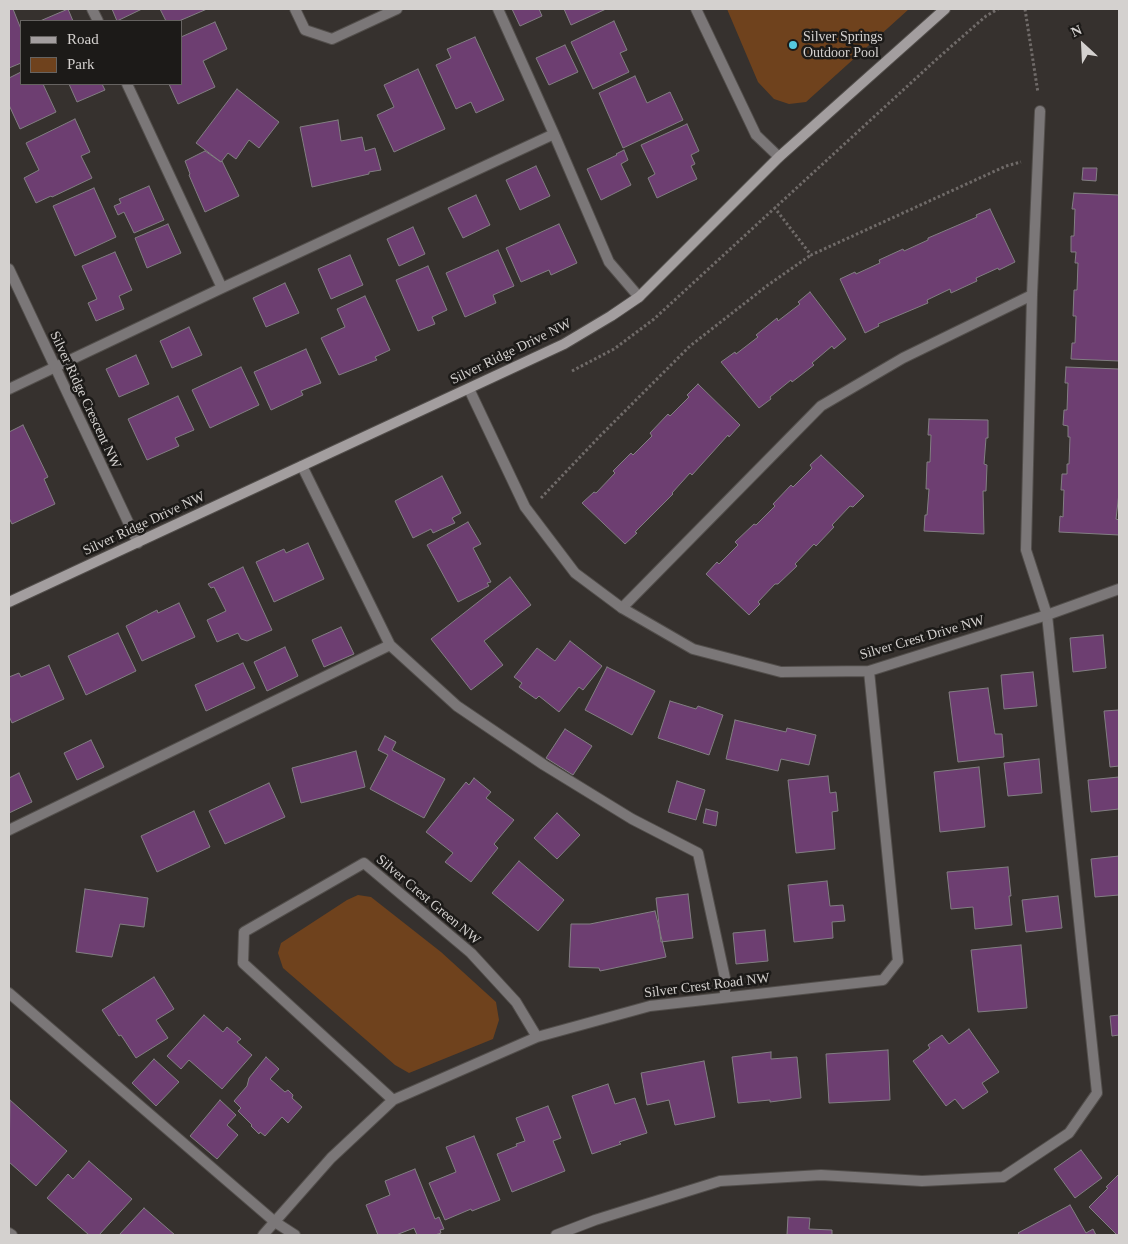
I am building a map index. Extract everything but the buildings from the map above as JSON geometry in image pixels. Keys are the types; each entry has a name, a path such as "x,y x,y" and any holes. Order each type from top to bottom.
{"street":[{"path":"296,9 306,30 332,39 397,9"},
{"path":"498,9 609,262 639,296"},
{"path":"696,9 756,135 779,157"},
{"name":"Silver Ridge Drive NW","path":"9,602 564,344 611,316 639,296 779,157 945,9"},
{"path":"127,85 222,288"},
{"path":"556,1235 595,1220 720,1181 822,1174 922,1181 1003,1176 1069,1133 1097,1093 1047,615 1026,550 1032,295 1040,111"},
{"path":"9,389 554,134"},
{"name":"Silver Ridge Crescent NW","path":"9,269 54,368 138,542"},
{"path":"622,608 821,406 903,358 1032,295"},
{"name":"Silver Crest Drive NW","path":"469,389 527,509 575,573 622,608 693,649 781,672 869,671 1047,615 1119,588"},
{"path":"302,466 390,645 456,706 632,819 698,853 725,978 725,996"},
{"path":"9,830 390,645"},
{"name":"Silver Crest Road NW","path":"263,1235 331,1158 393,1100 537,1037 650,1006 725,996 883,980 898,961 869,671"},
{"name":"Silver Crest Green NW","path":"393,1100 243,962 244,932 364,864 471,953 516,1002 537,1037"},
{"path":"9,993 275,1222 295,1235"}],"path":[{"path":"572,371 614,349 654,319 938,58 986,16 998,9"},
{"path":"1025,9 1040,111"},
{"path":"527,509 541,498 690,346 811,254 1006,166 1038,157"},
{"path":"774,207 811,254"}],"green space":[{"name":"Silver Springs Outdoor Pool","path":"727,9 909,9 806,102 789,104 774,99 758,82"},
{"path":"358,895 371,897 441,952 496,1002 499,1020 493,1039 409,1073 395,1065 283,968 278,953 281,943 347,900"}],"place":[{"name":"Silver Springs Outdoor Pool","path":"793,45"}]}
